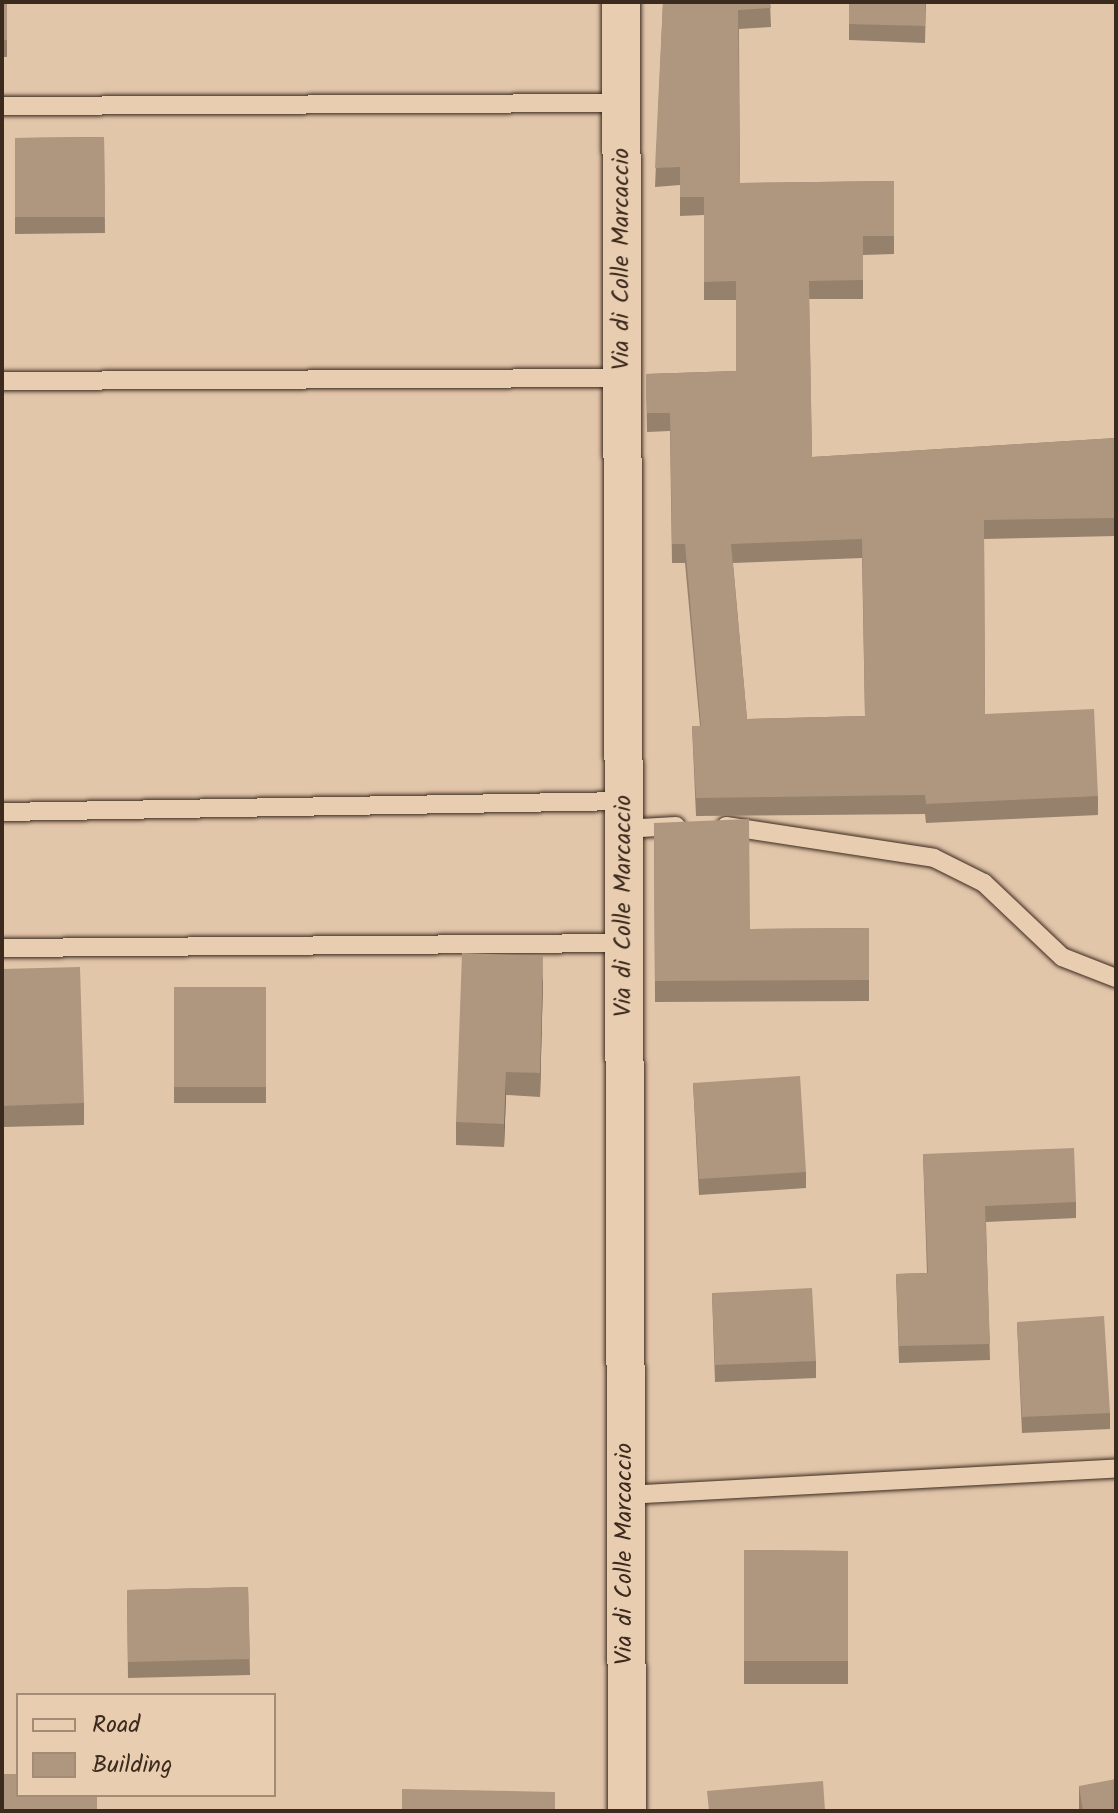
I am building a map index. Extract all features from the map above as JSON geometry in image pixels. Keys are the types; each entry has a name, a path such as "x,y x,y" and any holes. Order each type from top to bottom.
{"street":[{"name":"Via di Colle Marcaccio","path":"621,2 627,1811"}],"lane":[{"path":"2,106 622,103"},
{"path":"2,381 622,378"},
{"path":"2,812 623,815 761,828 934,858 984,883 1062,957 1116,978"},
{"path":"2,948 624,943"},
{"path":"625,1495 1116,1468"}],"building":[{"path":"2,2 7,2 7,40 2,40"},
{"path":"663,2 770,2 771,8 738,10 740,183 894,181 894,236 863,236 863,280 809,281 812,457 1116,438 1116,518 984,520 985,714 1094,709 1098,796 926,804 925,795 696,798 692,726 701,726 685,544 672,544 670,413 647,413 646,374 736,371 736,281 704,282 704,197 680,197 680,167 655,168","holes":["862,539 865,716 747,719 731,544"]},
{"path":"849,2 925,2 925,26 849,24"},
{"path":"104,137 105,217 15,217 15,138"},
{"path":"749,819 750,929 869,928 869,980 655,981 654,823"},
{"path":"462,953 543,956 540,1073 506,1072 504,1124 456,1122"},
{"path":"80,967 84,1103 2,1106 2,969"},
{"path":"174,987 266,987 266,1087 174,1087"},
{"path":"800,1076 806,1172 699,1179 693,1083"},
{"path":"1074,1148 1076,1202 985,1206 990,1344 899,1346 896,1274 928,1273 923,1154"},
{"path":"812,1288 816,1361 715,1365 712,1293"},
{"path":"1104,1316 1110,1413 1022,1417 1017,1322"},
{"path":"744,1550 848,1551 848,1661 744,1661"},
{"path":"248,1587 250,1659 128,1662 127,1590"},
{"path":"2,1774 16,1774 16,1797 97,1797 97,1811 2,1811"},
{"path":"1116,1779 1116,1811 1083,1811 1079,1786"},
{"path":"823,1781 825,1811 709,1811 707,1791"},
{"path":"402,1789 555,1792 555,1811 402,1811"}]}
